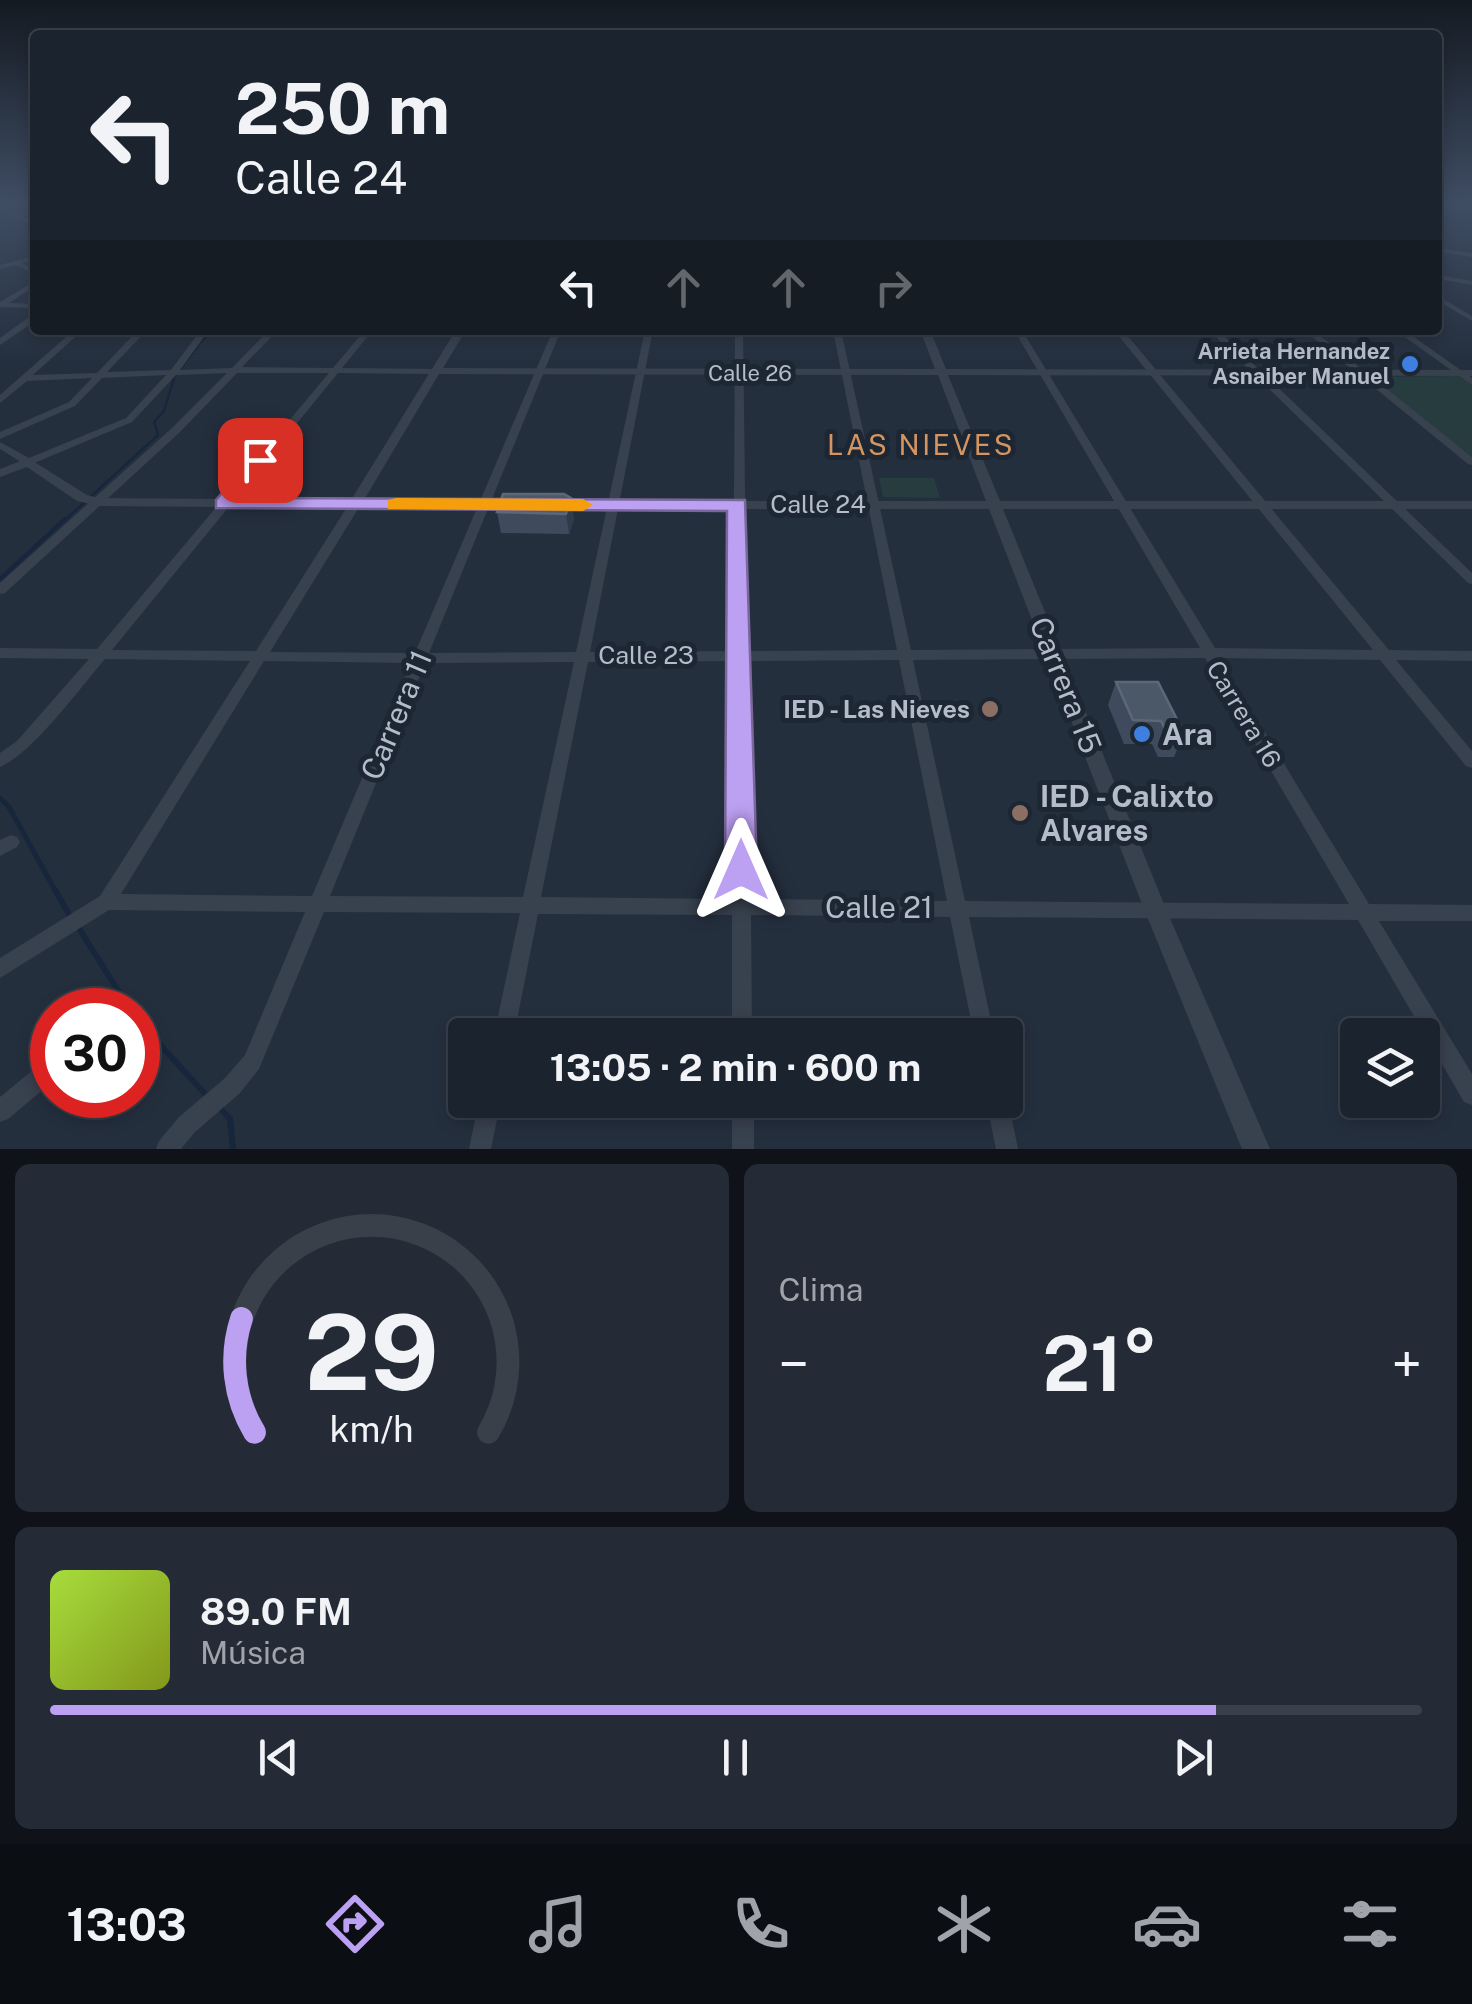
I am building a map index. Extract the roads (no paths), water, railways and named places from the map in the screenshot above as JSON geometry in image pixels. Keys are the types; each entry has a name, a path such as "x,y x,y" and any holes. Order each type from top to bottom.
{"street":[{"path":"0,267 30,259"},
{"path":"15,263 30,270"},
{"path":"1442,278 1472,283"},
{"path":"0,305 30,286"},
{"path":"1442,303 1472,305"},
{"path":"0,305 30,306"},
{"path":"1450,305 1472,319"},
{"path":"0,339 30,320"},
{"path":"0,400 74,335"},
{"path":"0,436 59,412 103,374 138,335"},
{"path":"0,473 129,420 174,372 201,335"},
{"path":"0,590 238,370 270,335"},
{"path":"0,761 22,745 104,652 365,335"},
{"path":"0,969 106,902 264,655 458,335"},
{"name":"Carrera 11","path":"167,1149 180,1127 244,1074 252,1062 555,335"},
{"path":"507,1018 648,335"},
{"path":"739,335 742,1018"},
{"path":"838,335 980,1018"},
{"name":"Carrera 15","path":"928,335 1155,909 1256,1149"},
{"name":"Carrera 16","path":"1011,335 1042,372 1472,1094"},
{"path":"1123,335 1472,762"},
{"path":"1218,335 1472,580"},
{"path":"1314,335 1472,462"},
{"path":"1406,335 1466,373 1472,382"},
{"name":"Calle 26","path":"28,378 238,370 1466,373"},
{"name":"Calle 24","path":"0,445 82,498 98,502 1472,505"},
{"name":"Calle 23","path":"0,653 420,658 1053,653 1472,656"},
{"name":"Calle 21","path":"106,902 1472,913"},
{"path":"0,1111 30,1087"},
{"path":"480,1149 486,1118"},
{"path":"743,1118 743,1149"},
{"path":"1001,1118 1007,1149"}],"waterway":[{"path":"63,522 158,435 154,422 164,411 175,375 207,335"},
{"path":"0,579 65,519"},
{"path":"0,798 9,807 56,892"},
{"path":"55,890 71,918"},
{"path":"77,925 116,988"},
{"path":"160,1045 209,1098"},
{"path":"220,1108 230,1119 233,1149"}],"place":[{"name":"Arrieta Hernandez Asnaiber Manuel","path":"1410,364"},
{"name":"IED - Las Nieves","path":"990,709"},
{"name":"Ara","path":"1142,734"},
{"name":"IED - Calixto Alvares","path":"1020,813"}],"district":[{"name":"LAS NIEVES","path":"921,444"}]}
